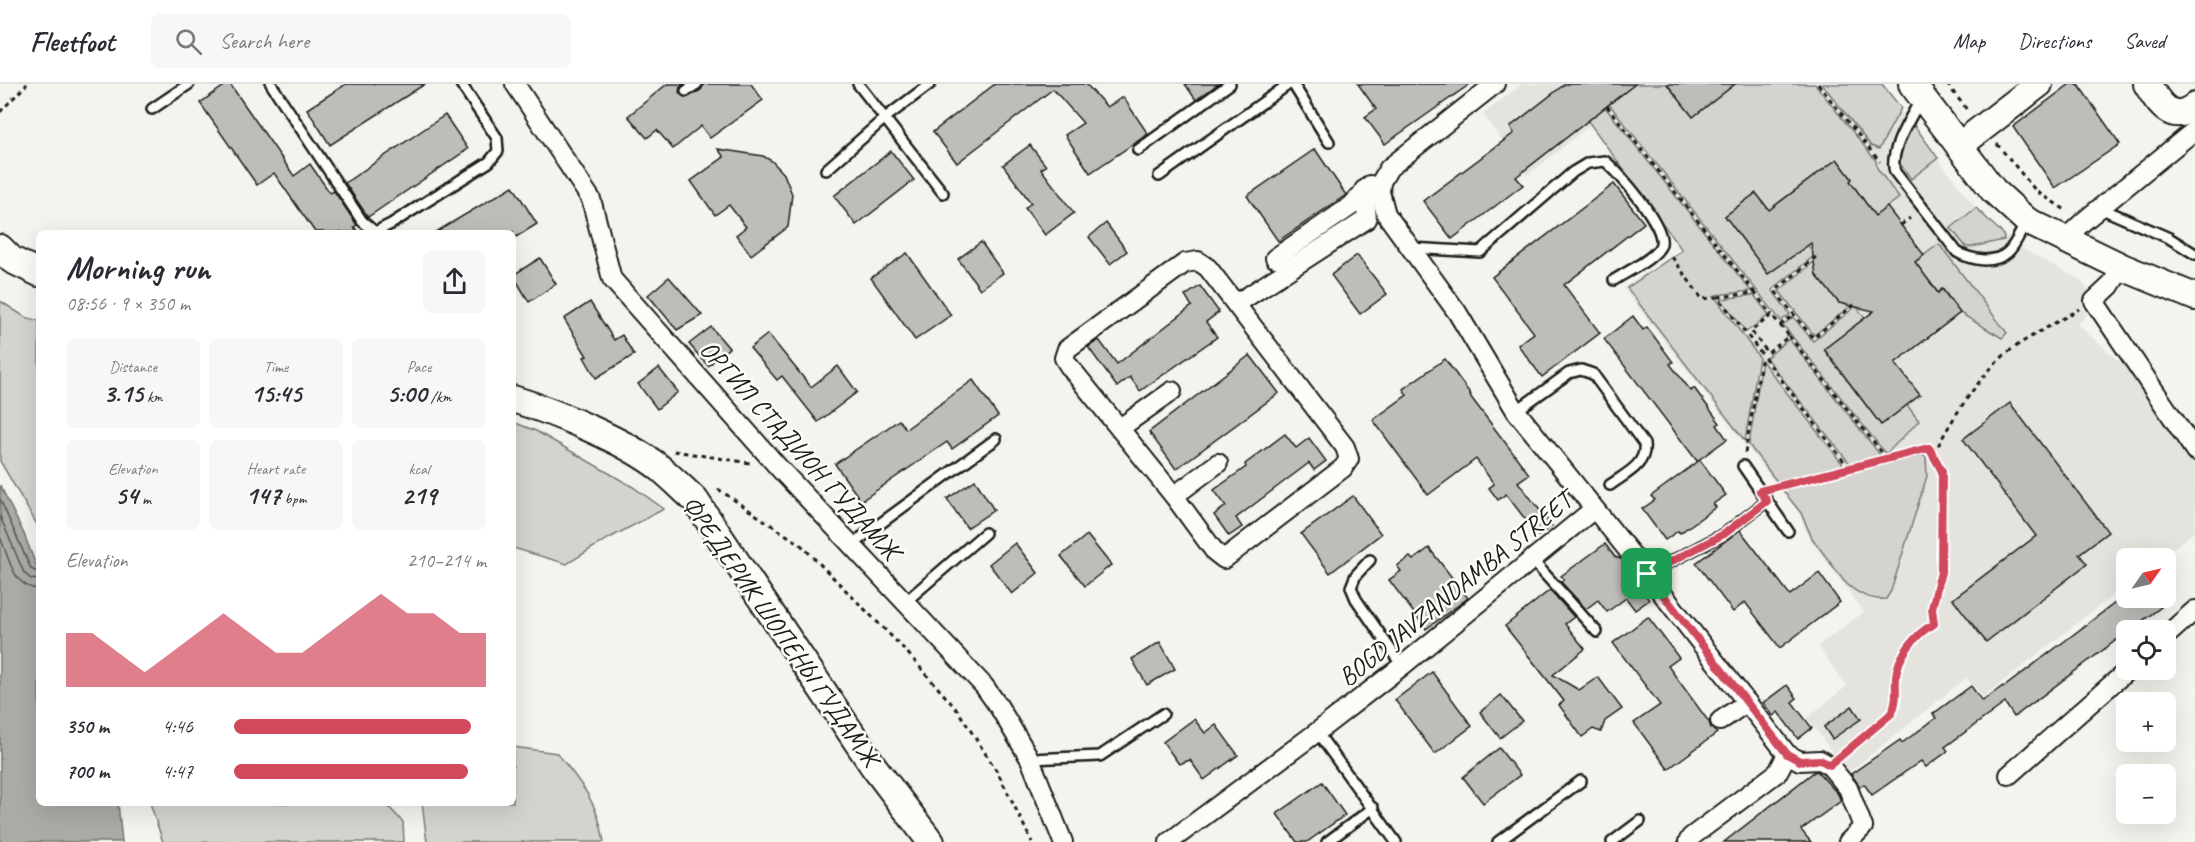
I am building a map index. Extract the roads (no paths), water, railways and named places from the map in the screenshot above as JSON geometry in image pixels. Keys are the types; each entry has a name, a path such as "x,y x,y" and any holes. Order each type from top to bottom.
{"street":[{"name":"ОРГИЛ СТАДИОН ГУДАМЖ","path":"516,84 591,199 612,279 779,468 984,686 1029,759 1062,842"},
{"path":"1275,258 1351,206 1364,190 1389,168 1495,84"},
{"path":"1959,146 2039,84"},
{"path":"2147,84 2160,105 2167,110 2182,112 2195,106"},
{"path":"1917,91 1993,190 2027,220 2122,267 2195,297"},
{"path":"2065,240 2100,208 2195,130"},
{"name":"BOGD JAVZANDAMBA STREET","path":"1169,842 1402,666 1594,509 1516,411 1457,312 1386,214 1381,202 1381,182 1389,168"},
{"path":"1236,304 1367,219 1364,190"},
{"path":"0,248 12,260 36,272"},
{"path":"1198,261 1208,268 1236,304 1345,447 1349,459 1343,468 1224,558 1215,552 1120,428 1069,366 1064,358 1067,349 1185,263 1198,261"},
{"path":"2122,267 2110,286 2094,301 2195,451"},
{"path":"1120,428 1172,391"},
{"name":"ФРЕДЕРИК ШОПЕНЫ ГУДАМЖ","path":"516,400 616,441 659,467 695,500 874,767 931,842"},
{"path":"1174,496 1218,463"},
{"path":"1594,509 1787,754 1800,761 1820,760 1830,765 1848,788 1863,827 1848,842"},
{"path":"2176,627 2195,610"},
{"path":"2009,775 2117,680"},
{"path":"1720,721 1747,702"},
{"path":"1688,842 1690,837 1778,772 1787,754"}],"lane":[{"path":"152,109 189,84"},
{"path":"271,84 362,221 373,230"},
{"path":"379,230 489,162 498,151 497,138 461,84"},
{"path":"686,91 697,84"},
{"path":"858,84 943,193"},
{"path":"826,170 885,118 930,84"},
{"path":"1138,150 1230,84"},
{"path":"1159,176 1291,84 1329,142"},
{"path":"1917,91 1892,165 1894,172 1957,252 1981,260 2002,258 2011,248 2027,220"},
{"path":"1411,248 1480,252 1573,172 1588,163 1605,161 1621,176 1656,223 1661,234 1661,245 1654,255 1614,279"},
{"path":"2100,208 2169,238 2195,254"},
{"path":"1516,411 1569,373 1581,370 1593,374 1641,438 1645,450 1641,462 1610,485"},
{"path":"851,545 996,438"},
{"path":"1743,466 1788,531"},
{"path":"1647,574 1724,534 1767,501"},
{"path":"904,603 986,533"},
{"path":"1370,560 1356,575 1351,586 1356,599 1402,666"},
{"path":"1533,561 1597,632"},
{"path":"1029,759 1100,756 1163,714"},
{"path":"1317,732 1396,842"},
{"path":"1498,842 1581,781"},
{"path":"1327,842 1372,808"},
{"path":"1612,842 1640,821"}],"water":[{"path":"0,485 24,534 36,565 36,806 118,806 122,842 0,842"}]}
